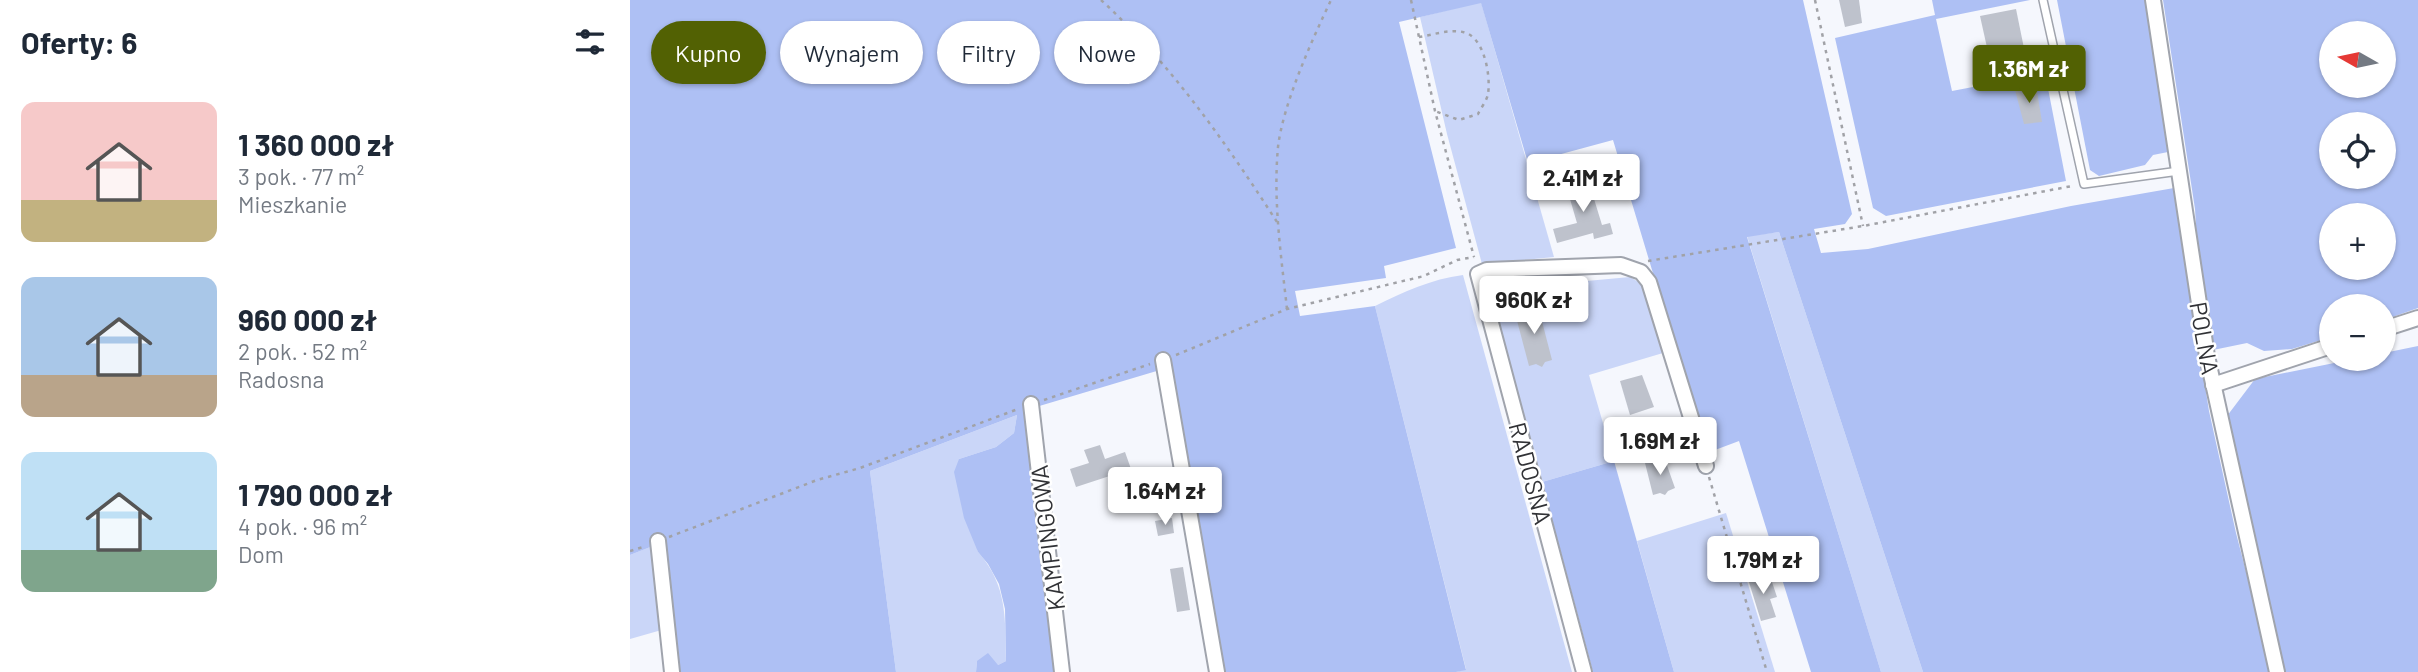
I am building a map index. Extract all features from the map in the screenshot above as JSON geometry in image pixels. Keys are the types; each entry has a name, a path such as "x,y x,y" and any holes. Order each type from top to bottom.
{"street":[{"name":"POLNA","path":"2153,0 2213,385 2277,672"},
{"path":"1478,274 1487,270 1621,265 1646,276 1706,467"},
{"name":"RADOSNA","path":"1478,274 1584,672"},
{"path":"2396,325 2418,318"},
{"path":"2213,385 2319,350"},
{"path":"1163,360 1217,672"},
{"name":"KAMPINGOWA","path":"1031,404 1062,672"},
{"path":"658,541 672,672"}],"lane":[{"path":"2043,0 2084,184 2179,171"}],"path":[{"path":"1101,0 1135,31 1229,148 1277,222"},
{"path":"1287,309 1277,222 1278,147 1293,92 1331,0"},
{"path":"1411,0 1435,111 1478,274"},
{"path":"1815,0 1863,226"},
{"path":"1419,37 1465,32 1478,42 1487,67 1488,95 1478,114 1459,120 1435,111"},
{"path":"1644,262 1863,226 2084,184"},
{"path":"630,551 817,480 860,468 1031,404 1163,360 1287,309 1424,276 1457,260 1474,257"},
{"path":"1706,467 1767,672"}],"shaded area":[{"path":"630,0 1803,0 1852,214 1845,224 1814,229 1821,253 1868,249 2071,206 2174,188 2209,411 2236,533 2272,672 1923,672 1779,232 1747,237 1881,672 1811,672 1739,441 1707,453 1613,140 1528,163 1481,3 1399,22 1456,248 1384,266 1386,278 1295,291 1300,316 1375,306 1466,670 1220,672 1160,370 1036,407 1057,672 976,672 977,661 988,653 998,665 1006,661 1005,609 999,584 978,552 964,518 954,472 959,459 996,447 1014,433 1017,415 870,471 896,672 677,672 663,542 630,555"},
{"path":"1932,0 2030,0 1936,19 1952,91 2045,73 2066,181 1886,216 1873,208 1835,38 1935,15"},
{"path":"2057,0 2146,0 2168,152 2153,155 2145,165 2099,176 2090,170"},
{"path":"2163,0 2418,0 2418,308 2396,316 2396,294 2319,294 2319,341 2292,349 2264,351 2247,343 2213,350 2198,259 2195,209"},
{"path":"1481,2 1554,257 1482,264 1447,134 1420,17"},
{"path":"1779,232 1923,672 1881,672 1747,236"},
{"path":"1463,275 1572,672 1456,672 1466,669 1375,306 1429,283"},
{"path":"1630,277 1642,284 1663,353 1589,375 1614,461 1542,482 1492,300 1500,289"},
{"path":"2418,346 2418,672 2282,672 2227,416 2255,379 2319,366 2319,371 2396,371 2396,351"},
{"path":"1017,415 1014,433 996,447 959,459 978,552 995,577 1000,590 1006,661 998,665 977,661 976,672 896,672 870,471"},
{"path":"1614,461 1674,672 1593,672 1542,482"},
{"path":"1726,513 1775,672 1674,672 1637,541"},
{"path":"655,545 665,629 630,639 630,555"}],"building":[{"path":"1839,0 1859,0 1862,23 1845,27"},
{"path":"2016,9 2027,63 1992,70 1980,16"},
{"path":"2036,85 2042,122 2024,124 2015,90"},
{"path":"1587,176 1602,225 1610,223 1613,234 1594,239 1593,233 1557,243 1553,229 1577,223 1565,182"},
{"path":"1525,306 1538,306 1552,360 1545,362 1542,367 1536,364 1529,366 1515,313 1522,311"},
{"path":"1642,375 1654,407 1630,415 1620,381"},
{"path":"1100,445 1105,459 1125,452 1131,469 1076,487 1070,469 1089,463 1084,450"},
{"path":"1664,457 1675,488 1665,495 1653,495 1645,463"},
{"path":"1172,518 1174,533 1158,536 1155,521"},
{"path":"1183,567 1190,610 1177,612 1170,569"},
{"path":"1769,573 1777,597 1770,599 1776,617 1761,621 1748,579"}]}
